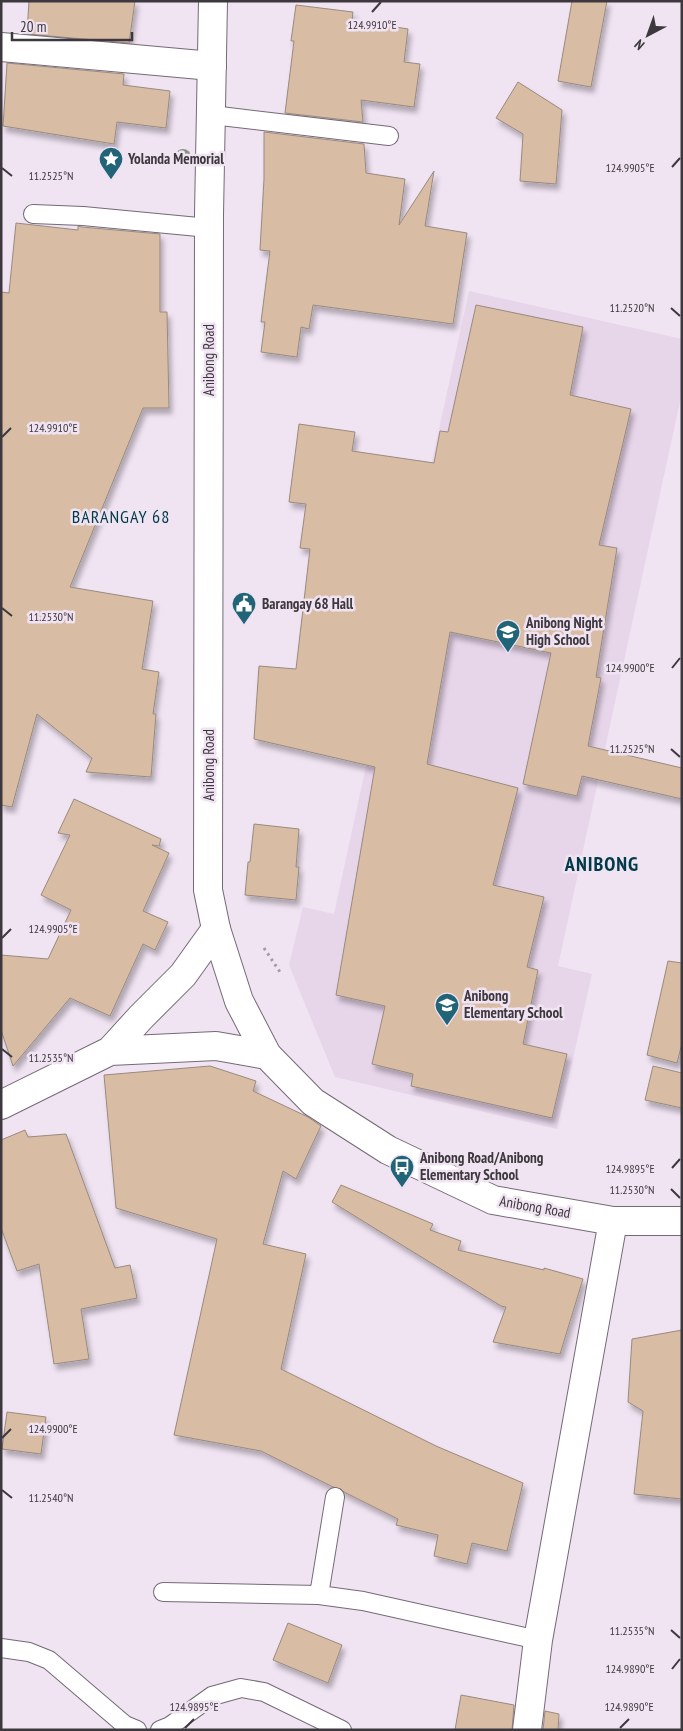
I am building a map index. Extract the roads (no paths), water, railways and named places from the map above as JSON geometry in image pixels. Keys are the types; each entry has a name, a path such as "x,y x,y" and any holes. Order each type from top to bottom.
{"main road":[{"name":"Anibong Road","path":"213,1 209,228 208,890 216,929 239,1002 267,1055 313,1102 388,1150 492,1200 613,1221 682,1221"},
{"path":"1,47 212,66"},
{"path":"1,1105 110,1051 183,975 216,929"},
{"path":"110,1051 216,1046 267,1055"},
{"path":"527,1730 538,1640 613,1221"}],"lane":[{"path":"212,115 388,136"},
{"path":"33,214 83,216 209,228"},
{"path":"319,1595 335,1497"},
{"path":"163,1592 319,1595 364,1601 538,1640"},
{"path":"1,1648 29,1652 49,1660 126,1725 137,1730"},
{"path":"160,1730 170,1726 212,1696 241,1688 264,1692 342,1730"}],"place":[{"name":"Yolanda Memorial","path":"111,180"},
{"name":"Barangay 68 Hall","path":"244,625"},
{"name":"Anibong Night High School","path":"508,653"},
{"name":"Anibong Elementary School","path":"447,1026"},
{"name":"Anibong Road/Anibong Elementary School","path":"402,1188"}],"district":[{"name":"BARANGAY 68","path":"121,517"},
{"name":"ANIBONG","path":"602,864"}]}
